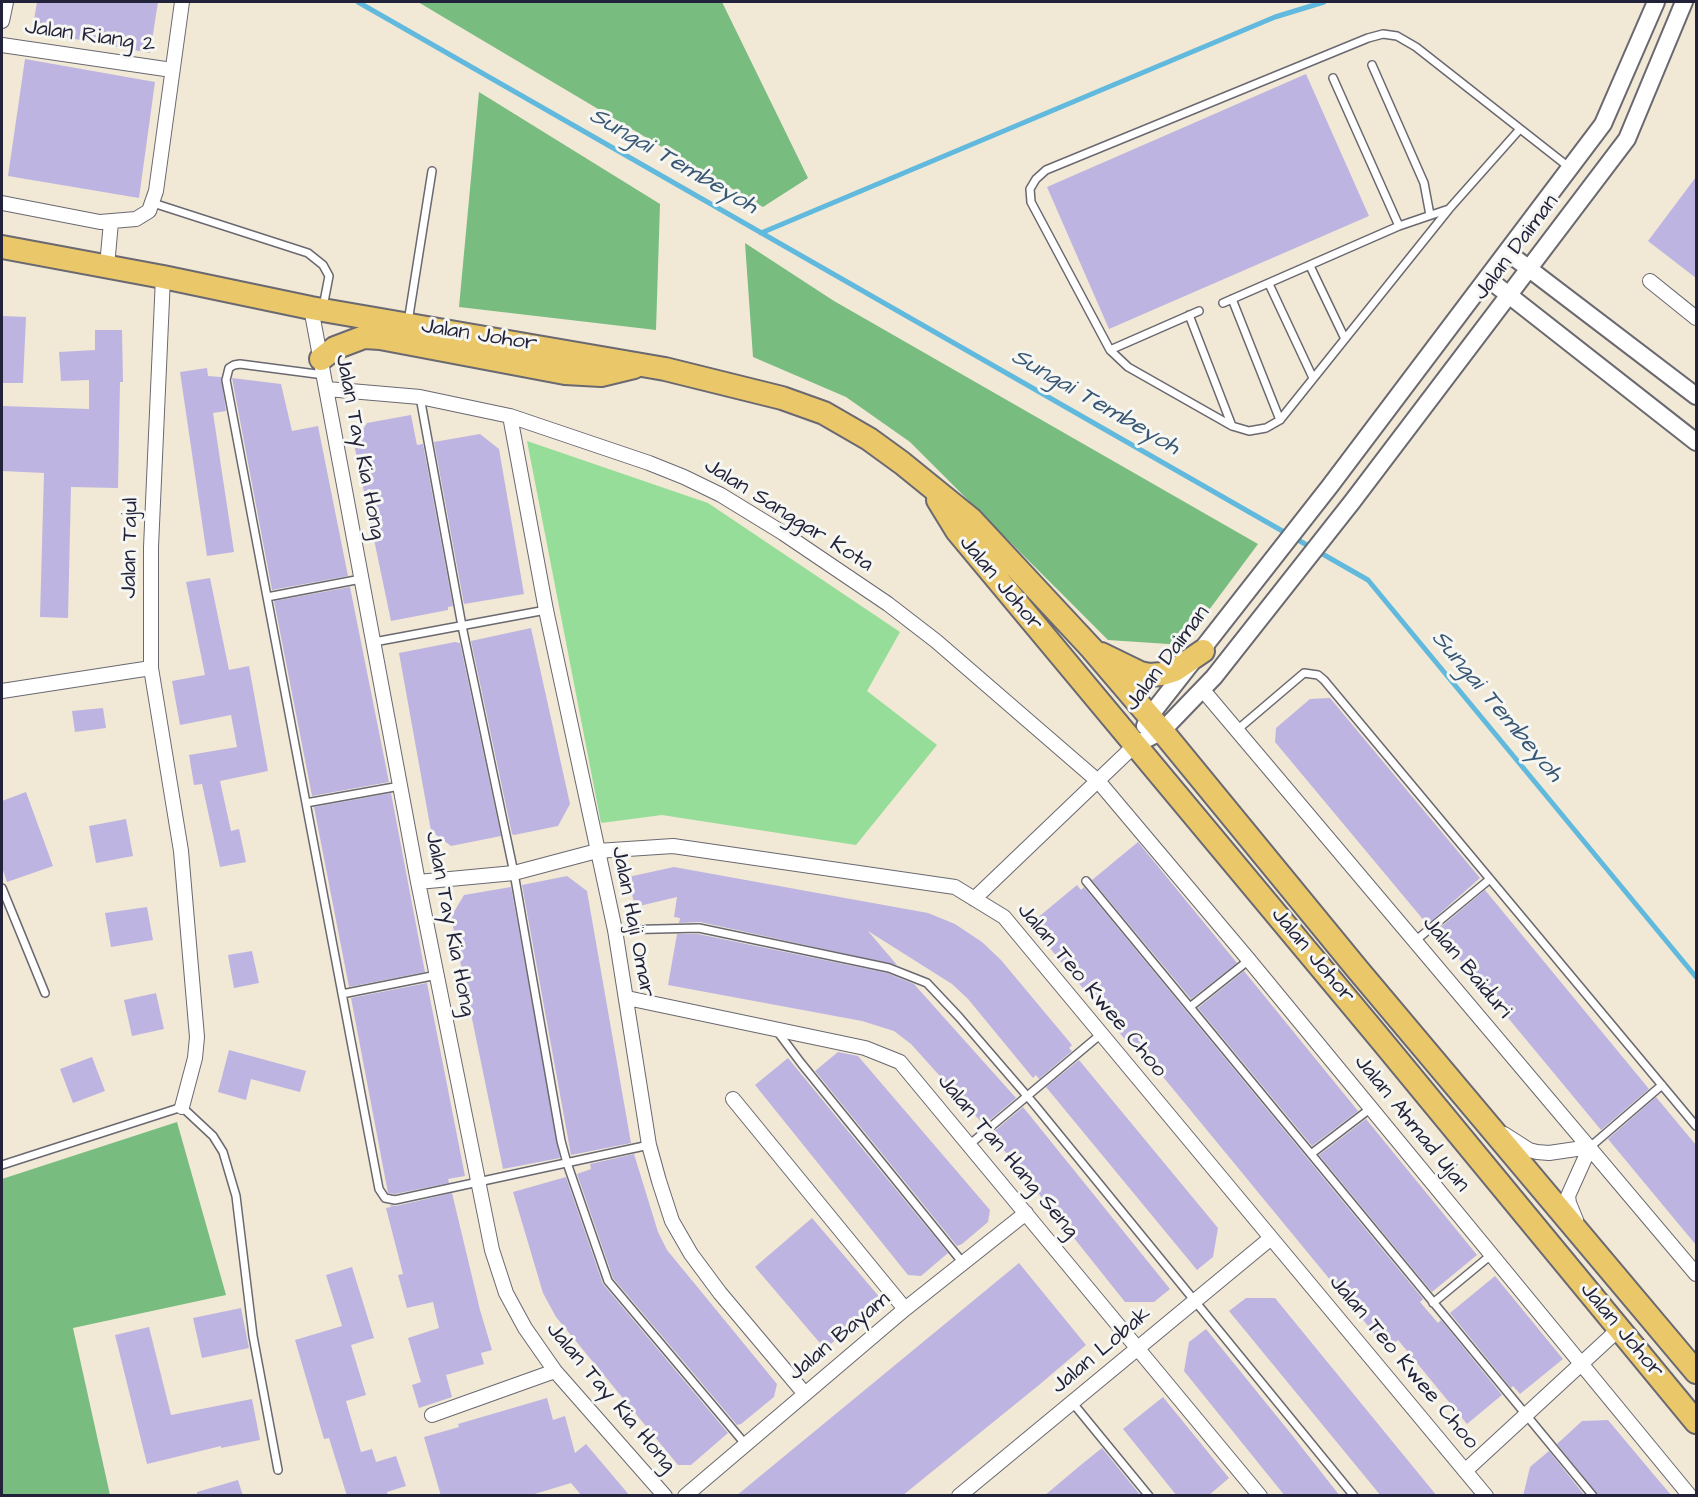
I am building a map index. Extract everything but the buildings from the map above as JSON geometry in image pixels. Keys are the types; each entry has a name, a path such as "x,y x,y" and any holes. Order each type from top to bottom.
{"highway":[{"name":"Jalan Johor","path":"2,247 317,309 644,365 717,381 782,398 824,413 869,439 903,463 971,519 1092,650 1696,1372"},
{"path":"324,374 335,348 364,337 565,372 601,375 644,365"},
{"name":"Jalan Johor","path":"932,488 957,531 1696,1422"},
{"path":"1092,650 1149,675 1174,670 1203,651"}],"street":[{"path":"2,21 6,2"},
{"path":"2,203 111,222 136,219 149,210 153,203 182,2"},
{"name":"Jalan Daiman","path":"1156,724 1203,651 1604,124 1656,2"},
{"name":"Jalan Daiman","path":"1135,745 1156,724 1202,689 1268,609 1628,139 1684,2"},
{"name":"Jalan Riang 2","path":"2,45 172,70"},
{"path":"107,266 111,222"},
{"path":"1507,252 1696,396"},
{"name":"Jalan Tajul","path":"163,277 151,536 151,668 181,851 197,1037 195,1058 182,1107"},
{"path":"1487,278 1696,442"},
{"path":"1650,281 1696,318"},
{"name":"Jalan Tay Kia Hong","path":"317,309 324,374 400,786 492,1250 506,1293 525,1328 555,1371 665,1496"},
{"name":"Jalan Sanggar Kota","path":"324,374 420,398 510,416 650,463 712,490 888,604 944,648 1099,782"},
{"name":"Jalan Haji Omar","path":"510,416 546,610 615,930 649,1145 672,1221 691,1254 720,1293 805,1394"},
{"path":"2,691 151,668"},
{"name":"Jalan Baiduri","path":"1202,689 1696,1274"},
{"path":"974,899 1099,782 1135,745"},
{"name":"Jalan Ahmad Ujan","path":"1099,782 1249,960 1690,1496"},
{"name":"Jalan Teo Kwee Choo","path":"418,882 514,873 597,851 674,846 956,887 1004,917 1486,1496"},
{"name":"Jalan Tan Hang Seng","path":"627,998 865,1048 900,1062 1259,1495"},
{"path":"733,1099 905,1309"},
{"path":"1487,1122 1518,1144 1538,1152 1549,1153 1590,1147"},
{"path":"1584,1237 1568,1196 1590,1147"},
{"name":"Jalan Bayam","path":"685,1496 905,1309 1026,1213"},
{"name":"Jalan Lobak","path":"959,1496 1271,1238"},
{"path":"1465,1471 1619,1329"},
{"path":"432,1415 555,1371"}],"lane":[{"path":"1520,129 1449,209 1280,420 1266,428 1249,431 1232,426 1128,367 1110,350 1031,202 1030,189 1036,179 1046,170 1368,38 1383,34 1397,36 1416,47 1570,168"},
{"path":"1372,65 1424,183 1430,215"},
{"path":"1333,78 1399,226"},
{"path":"408,325 432,171"},
{"path":"153,203 308,253 323,265 329,276 317,309"},
{"path":"1223,303 1399,226 1449,209"},
{"path":"1310,266 1345,339"},
{"path":"1269,284 1313,378"},
{"path":"1232,299 1280,420"},
{"path":"1110,350 1199,311"},
{"path":"1189,315 1232,426"},
{"path":"324,374 240,364 234,365 226,374 381,1194 385,1198 395,1200 649,1145"},
{"path":"420,398 462,626 514,873 561,1141 567,1163 608,1281 746,1445"},
{"path":"267,597 362,579"},
{"path":"374,642 546,610"},
{"path":"1237,730 1298,677 1304,674 1318,675 1696,1126"},
{"path":"306,803 400,786"},
{"path":"1415,941 1490,879"},
{"path":"1086,881 1593,1496"},
{"path":"2,888 45,993"},
{"path":"615,930 699,928 889,968 927,983 1027,1096 1354,1496"},
{"path":"1190,1006 1249,960"},
{"path":"342,994 437,975"},
{"path":"776,1030 963,1263"},
{"path":"969,1145 1101,1034"},
{"path":"1590,1147 1662,1085"},
{"path":"2,1166 182,1107 213,1136 224,1152 236,1196 253,1336 278,1470"},
{"path":"1311,1154 1371,1108"},
{"path":"1433,1303 1491,1255"},
{"path":"1072,1402 1149,1496"}],"green space":[{"path":"418,2 722,2 808,178 763,207"},
{"path":"479,92 660,204 656,330 459,307"},
{"path":"745,243 834,301 1258,544 1183,645 1108,640 910,442 846,397 753,357"},
{"path":"527,441 708,503 900,632 867,691 937,745 856,845 662,815 601,823"},
{"path":"177,1122 226,1295 73,1328 110,1495 2,1495 2,1179"}],"waterway":[{"name":"Sungai Tembeyoh","path":"358,2 1368,580 1696,977"},
{"path":"761,233 1275,17 1324,2"}]}
